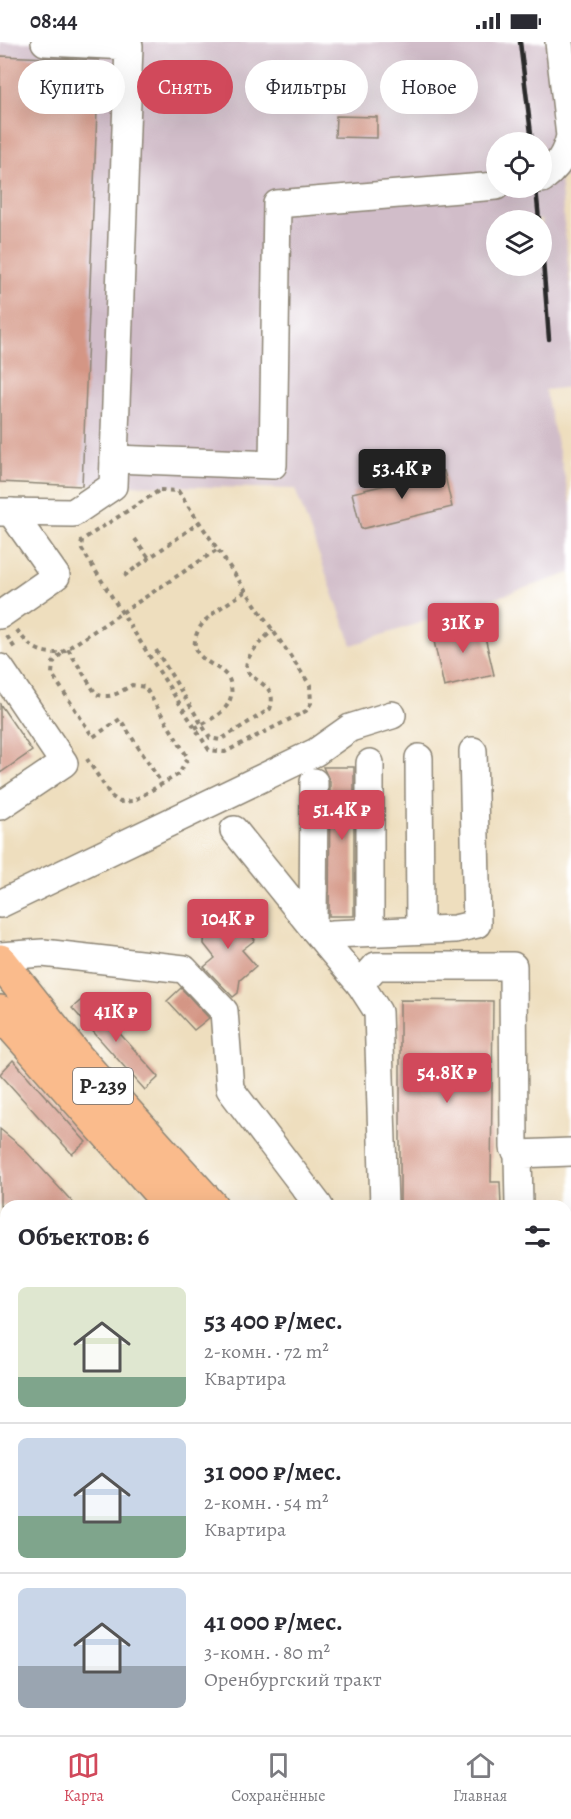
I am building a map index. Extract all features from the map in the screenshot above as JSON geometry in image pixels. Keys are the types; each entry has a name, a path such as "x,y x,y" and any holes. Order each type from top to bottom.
{"main road":[{"name":"Р-239","path":"0,958 77,1058 206,1200"},
{"name":"Р-239","path":"0,1012 167,1200"}],"street":[{"path":"6,512 73,513 113,486 129,44 45,42"},
{"path":"552,170 567,151 570,136 559,42"},
{"path":"114,459 273,465 277,204 486,187"},
{"path":"4,621 56,576 6,512"},
{"path":"0,806 64,763 10,662"},
{"path":"0,904 316,752 350,728 392,715"},
{"path":"320,936 420,929 455,929 477,924 473,751"},
{"path":"419,758 420,929"},
{"path":"370,763 370,932"},
{"path":"314,782 320,936"},
{"path":"234,830 360,984 378,1012 384,1200"},
{"path":"0,958 43,953 184,969 224,1011 230,1089 314,1200"},
{"path":"360,984 376,966 513,966 514,1148 518,1154 519,1200"},
{"path":"518,1154 571,1152"}],"path":[{"path":"160,490 178,491 200,522 310,685 311,703 306,711 225,752 209,750 81,548 82,540 160,490"},
{"path":"124,576 200,522"},
{"path":"135,539 149,558"},
{"path":"162,784 120,719 93,737 52,674 53,663 61,653 121,611 218,549"},
{"path":"195,728 224,710 231,702 232,693 230,679 225,673 204,662 199,654 194,644 197,633 203,622 246,591"},
{"path":"4,621 29,647 44,654 61,653"},
{"path":"4,621 10,662"},
{"path":"156,650 210,738 220,740 270,709 272,701 270,692 247,674 245,666 252,649 273,630"},
{"path":"68,649 96,694 104,697 118,694 132,685 145,687 188,758 179,774 133,801 120,802 111,796 85,756"}],"shaded area":[{"path":"0,42 568,42 571,63 571,176 560,178 571,294 571,387 545,390 571,505 571,573 352,645 295,489 0,482"}],"building":[{"path":"0,56 99,60 18,60 18,114 97,114 82,486 0,482"},
{"path":"336,116 377,117 377,138 335,137"},
{"path":"444,471 452,507 361,529 352,493"},
{"path":"481,620 494,675 444,687 432,632"},
{"path":"0,704 32,751 0,773"},
{"path":"323,767 354,767 354,916 329,916 330,782"},
{"path":"220,911 230,911 255,940 242,950 256,966 240,980 238,993 233,997 204,967 215,958 204,944 205,923"},
{"path":"181,988 209,1018 194,1030 167,1001"},
{"path":"86,996 159,1077 145,1090 72,1008"},
{"path":"400,1000 493,1001 491,1182 500,1182 501,1200 400,1200"},
{"path":"13,1060 86,1142 72,1154 0,1074"},
{"path":"0,1129 23,1148 71,1200 0,1200"}],"railway":[{"path":"520,42 531,132"},
{"path":"537,198 538,210"},
{"path":"544,276 549,339"}]}
